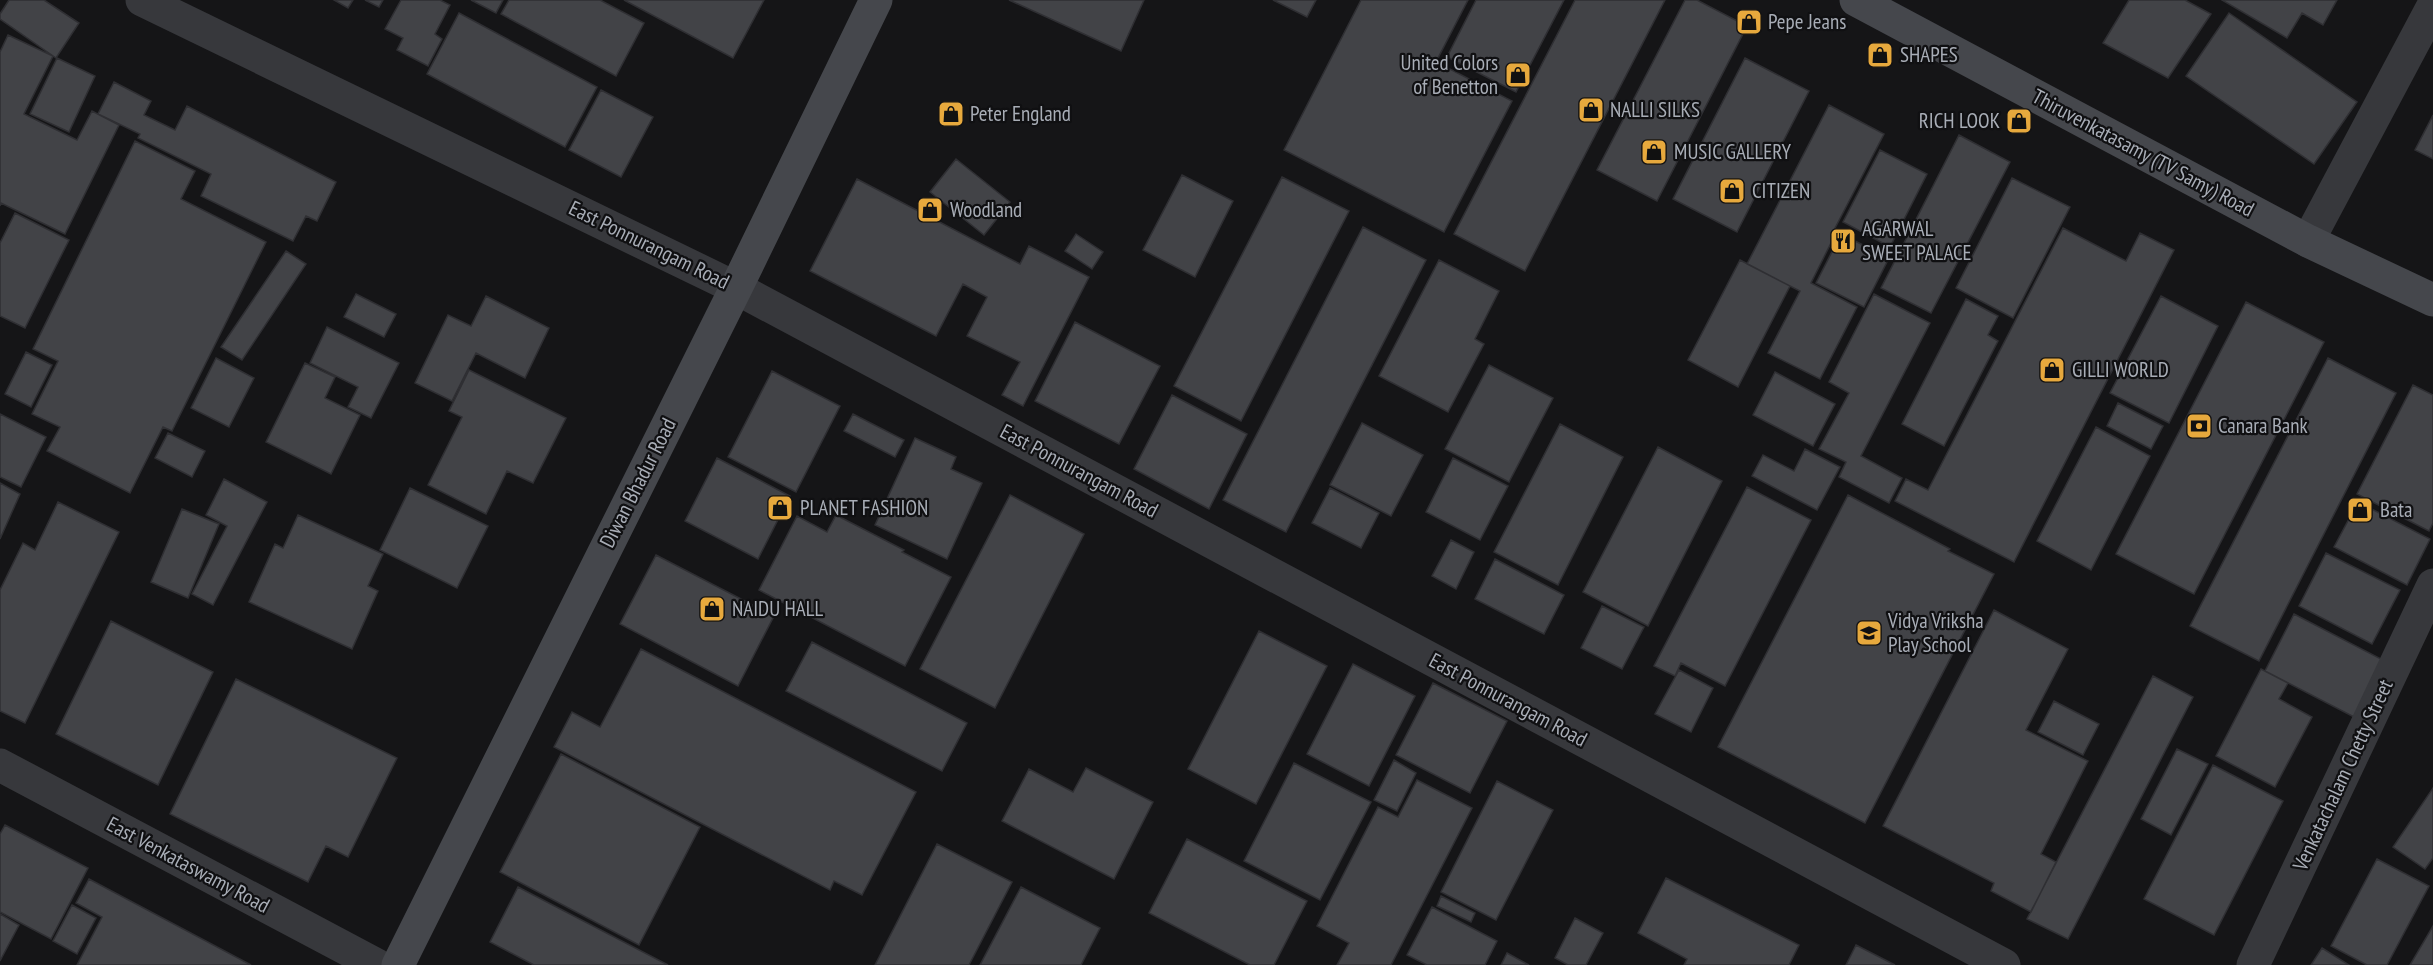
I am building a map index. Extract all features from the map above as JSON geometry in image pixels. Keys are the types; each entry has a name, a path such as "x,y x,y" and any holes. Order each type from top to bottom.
{"street":[{"name":"East Ponnurangam Road","path":"142,0 736,288 2004,965"},
{"name":"Diwan Bhadur Road","path":"398,965 736,288 876,0"},
{"name":"Thiruvenkatasamy (TV Samy) Road","path":"1856,0 2308,242 2433,300"},
{"path":"2308,242 2433,6"},
{"name":"Venkatachalam Chetty Street","path":"2253,965 2433,585"},
{"name":"East Venkataswamy Road","path":"0,765 377,965"}],"building":[{"path":"9,0 44,0 79,23 56,58 0,19 0,14"},
{"path":"334,0 353,0 348,8"},
{"path":"365,0 383,0 379,7"},
{"path":"401,0 440,0 450,5 435,34 442,39 428,66 397,50 403,38 385,29"},
{"path":"471,0 503,0 496,13"},
{"path":"509,0 600,0 644,23 616,76 501,14"},
{"path":"624,0 764,0 733,58"},
{"path":"1009,0 1144,0 1121,51"},
{"path":"1273,0 1316,0 1307,17"},
{"path":"1361,0 1468,0 1436,62 1512,101 1444,232 1284,150"},
{"path":"1476,0 1564,0 1516,92 1447,57"},
{"path":"1575,0 1665,0 1525,271 1454,234"},
{"path":"1685,0 1697,0 1747,26 1657,201 1597,170"},
{"path":"2129,0 2185,0 2211,14 2168,78 2103,43"},
{"path":"2222,0 2337,0 2323,25 2302,13 2287,38"},
{"path":"459,13 597,87 565,147 427,74"},
{"path":"2229,13 2357,102 2314,164 2186,76"},
{"path":"8,35 53,56 24,114 77,140 92,111 119,125 65,234 1,203 0,206 0,52"},
{"path":"57,58 95,76 69,132 30,114"},
{"path":"1745,58 1809,91 1737,232 1673,199"},
{"path":"114,82 151,101 144,115 175,130 187,106 336,182 317,221 306,216 293,241 201,196 211,174 138,138 140,134 98,114"},
{"path":"601,90 653,117 621,177 569,150"},
{"path":"1829,105 1884,134 1833,232 1836,233 1811,283 1857,307 1820,379 1768,353 1800,291 1747,264"},
{"path":"2433,115 2433,159 2415,150"},
{"path":"1959,135 2010,162 1931,313 1881,288"},
{"path":"135,141 195,171 181,199 266,242 172,431 163,427 130,493 47,451 60,427 32,414 58,361 33,349"},
{"path":"1880,150 1927,174 1890,247 1843,222"},
{"path":"956,159 1010,202 984,235 930,192"},
{"path":"1182,175 1233,201 1195,277 1143,250"},
{"path":"1282,177 1349,211 1241,421 1174,386"},
{"path":"2012,178 2070,207 2013,318 1956,288"},
{"path":"857,179 1020,264 1029,246 1089,277 1023,406 1002,395 1020,362 967,336 987,297 963,284 936,336 810,271"},
{"path":"15,213 69,240 25,328 0,316 0,243"},
{"path":"1363,227 1426,260 1286,532 1223,500"},
{"path":"2063,228 2126,261 2140,233 2174,250 2014,562 1895,501 1906,479 1928,490"},
{"path":"1076,234 1103,252 1092,269 1065,251"},
{"path":"1841,234 1889,258 1864,307 1816,283"},
{"path":"286,251 306,264 242,360 221,347"},
{"path":"1439,260 1499,291 1475,339 1484,344 1448,412 1379,376"},
{"path":"1740,260 1790,286 1738,387 1688,360"},
{"path":"356,294 396,314 384,337 344,317"},
{"path":"1874,294 1930,323 1861,456 1902,478 1889,503 1839,477 1846,462 1819,449 1849,393 1829,382"},
{"path":"486,296 549,328 525,378 476,353 452,401 415,383 448,315 471,326"},
{"path":"2161,296 2218,326 2169,423 2110,393"},
{"path":"1966,299 1998,316 1988,335 1998,341 1944,446 1902,424"},
{"path":"2246,302 2324,342 2194,594 2116,554"},
{"path":"1075,322 1160,366 1119,444 1035,401"},
{"path":"327,327 399,363 371,418 348,407 358,387 310,363"},
{"path":"26,352 52,365 31,407 5,394"},
{"path":"216,358 254,378 229,427 191,408"},
{"path":"2328,358 2396,393 2259,661 2190,626"},
{"path":"305,363 335,377 325,398 360,415 331,474 266,442"},
{"path":"1489,365 1553,398 1509,482 1445,449"},
{"path":"469,370 566,418 533,483 507,471 486,514 428,485 462,417 449,411"},
{"path":"772,371 840,406 796,492 728,457"},
{"path":"1775,372 1835,404 1813,446 1753,415"},
{"path":"2413,385 2433,395 2433,523 2429,531 2357,494"},
{"path":"1172,395 1247,434 1209,509 1134,469"},
{"path":"2118,403 2163,426 2151,449 2107,426"},
{"path":"0,414 46,437 21,487 0,477"},
{"path":"853,414 904,440 895,457 844,431"},
{"path":"1362,423 1423,455 1391,516 1330,485"},
{"path":"1560,424 1623,457 1558,585 1494,552"},
{"path":"2096,427 2150,456 2091,570 2037,541"},
{"path":"168,433 205,451 192,477 155,458"},
{"path":"915,438 956,457 951,469 982,483 947,559 875,525"},
{"path":"1658,447 1722,481 1648,626 1583,592"},
{"path":"1805,449 1840,467 1817,510 1752,476 1763,455 1794,471"},
{"path":"717,458 790,496 758,559 685,521"},
{"path":"1453,458 1508,486 1480,540 1426,512"},
{"path":"224,479 267,502 213,605 192,594 227,526 206,515"},
{"path":"0,483 20,494 0,539"},
{"path":"1747,487 1811,520 1725,686 1681,663 1675,676 1654,666"},
{"path":"410,488 488,526 457,588 380,550"},
{"path":"1330,488 1379,513 1361,548 1312,523"},
{"path":"1010,495 1084,534 995,708 920,669"},
{"path":"1848,495 1994,574 1865,823 1718,747"},
{"path":"58,502 119,532 25,723 0,711 0,590 23,543 35,550"},
{"path":"2358,502 2430,539 2407,585 2334,547"},
{"path":"182,509 219,524 188,598 151,582"},
{"path":"298,515 383,554 368,586 378,591 352,649 249,602 275,544 283,548"},
{"path":"836,515 951,577 905,666 759,590 797,516 827,532"},
{"path":"1451,540 1474,552 1456,589 1432,576"},
{"path":"2326,553 2400,590 2372,644 2299,606"},
{"path":"656,555 774,616 738,686 620,624"},
{"path":"1495,559 1564,595 1544,634 1475,599"},
{"path":"1602,606 1644,627 1622,669 1581,648"},
{"path":"1994,610 2068,649 2026,730 2088,761 2041,854 2056,862 2031,912 1991,891 1994,883 1883,826"},
{"path":"2294,614 2383,660 2354,717 2265,671"},
{"path":"111,621 213,672 158,785 56,734"},
{"path":"1259,631 1327,666 1256,804 1188,769"},
{"path":"812,642 967,723 942,771 786,691"},
{"path":"641,649 916,792 862,895 834,881 830,890 554,747 572,712 600,727"},
{"path":"1353,664 1415,696 1369,786 1307,754"},
{"path":"2261,669 2288,683 2279,699 2312,717 2275,787 2216,756"},
{"path":"1679,670 1713,688 1691,732 1655,714"},
{"path":"2153,676 2193,697 2068,939 2027,919"},
{"path":"236,679 397,758 348,857 326,846 308,882 170,814"},
{"path":"1433,683 1507,721 1470,793 1396,755"},
{"path":"2054,701 2099,724 2083,755 2038,732"},
{"path":"2177,749 2208,764 2171,835 2141,819"},
{"path":"561,754 700,827 639,945 500,872"},
{"path":"1394,760 1416,773 1397,811 1374,800"},
{"path":"1294,763 1371,802 1320,900 1244,861"},
{"path":"2213,765 2283,801 2214,935 2144,899"},
{"path":"1086,768 1153,802 1114,879 1002,821 1029,769 1073,792"},
{"path":"1417,780 1472,808 1391,965 1337,965 1349,943 1317,926 1378,807 1398,817"},
{"path":"1497,781 1553,810 1496,920 1441,892"},
{"path":"2433,788 2433,858 2425,869 2393,847"},
{"path":"5,825 88,868 51,939 0,912 0,834"},
{"path":"1187,839 1307,901 1274,965 1250,965 1149,913"},
{"path":"937,844 1012,882 969,965 875,965"},
{"path":"2377,859 2429,886 2387,965 2367,965 2331,946"},
{"path":"1666,878 1799,945 1789,965 1684,965 1687,959 1638,933"},
{"path":"89,879 251,965 77,965 102,917 76,903"},
{"path":"518,887 668,965 534,965 490,942"},
{"path":"1021,887 1100,928 1081,965 980,965"},
{"path":"1441,896 1475,913 1471,922 1437,906"},
{"path":"72,905 96,918 77,954 53,941"},
{"path":"1432,907 1497,941 1485,965 1427,965 1407,955"},
{"path":"0,914 19,925 0,961"},
{"path":"1575,918 1603,933 1586,965 1568,965 1555,958"},
{"path":"2433,926 2433,965 2410,965"},
{"path":"1856,945 1895,965 1846,965"},
{"path":"2322,948 2349,965 2311,965"},
{"path":"1507,953 1529,965 1501,965"}],"place":[{"name":"Pepe Jeans","path":"1749,22"},
{"name":"SHAPES","path":"1880,55"},
{"name":"United Colors of Benetton","path":"1518,75"},
{"name":"NALLI SILKS","path":"1591,110"},
{"name":"Peter England","path":"951,114"},
{"name":"RICH LOOK","path":"2019,121"},
{"name":"MUSIC GALLERY","path":"1654,152"},
{"name":"CITIZEN","path":"1732,191"},
{"name":"Woodland","path":"930,210"},
{"name":"AGARWAL SWEET PALACE","path":"1843,241"},
{"name":"GILLI WORLD","path":"2052,370"},
{"name":"Canara Bank","path":"2199,426"},
{"name":"PLANET FASHION","path":"780,508"},
{"name":"Bata","path":"2360,510"},
{"name":"NAIDU HALL","path":"712,609"},
{"name":"Vidya Vriksha Play School","path":"1869,633"}]}
